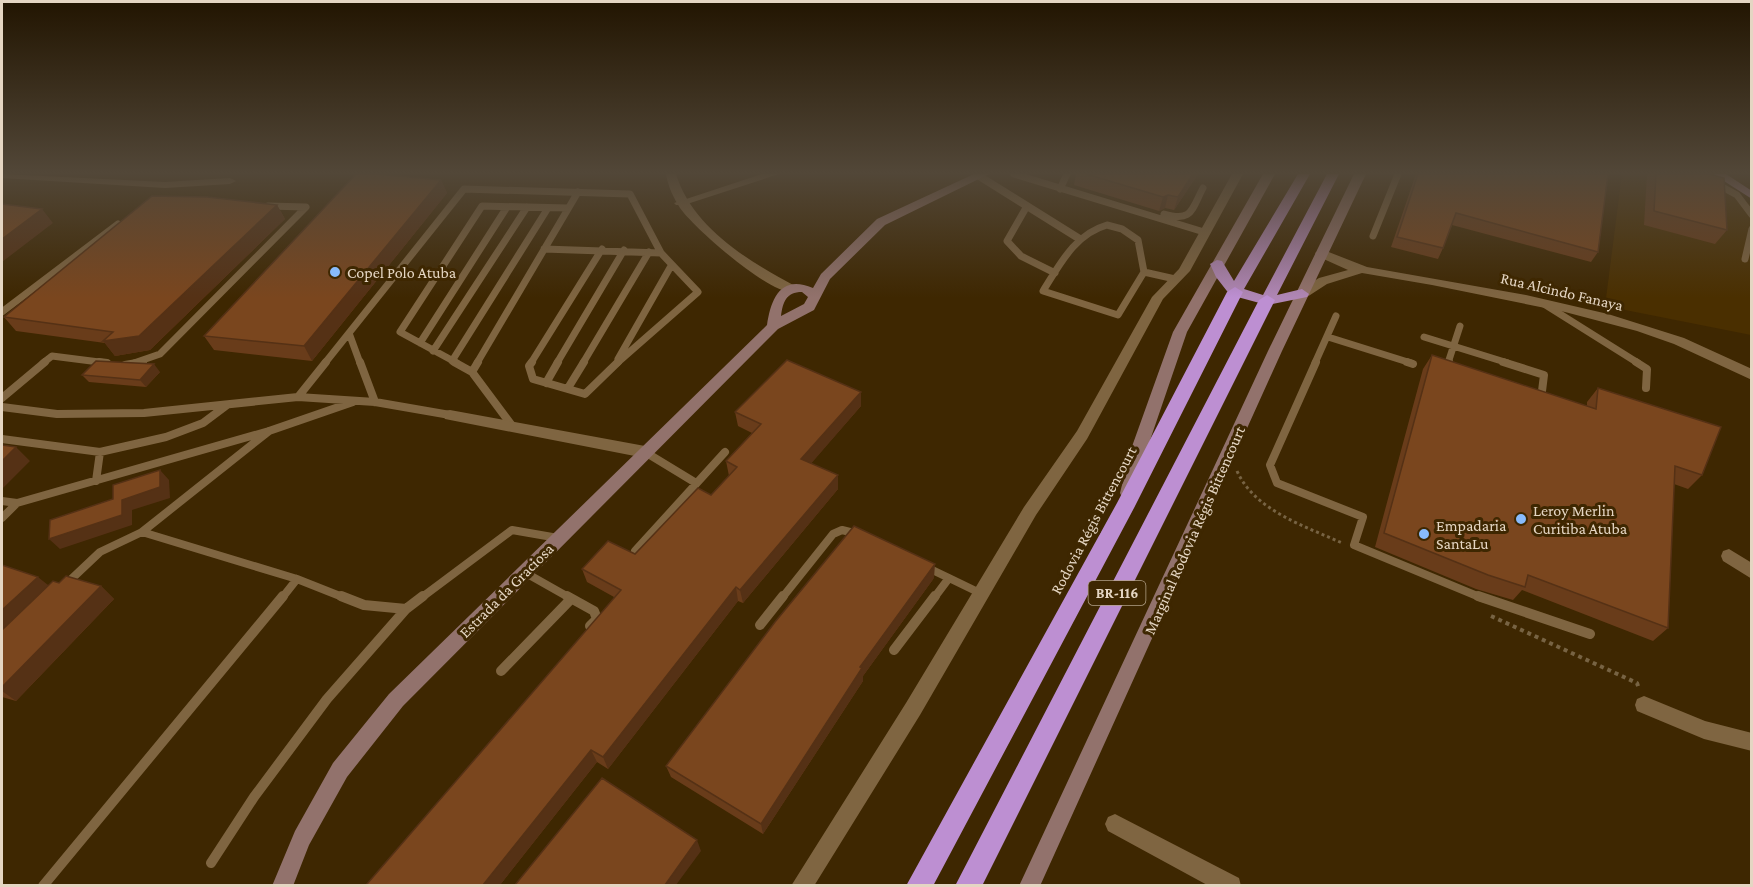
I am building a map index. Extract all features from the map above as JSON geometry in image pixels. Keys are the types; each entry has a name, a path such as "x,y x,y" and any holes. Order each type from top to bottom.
{"highway":[{"name":"Rodovia Régis Bittencourt","path":"919,885 1124,508 1235,292 1280,215"},
{"name":"BR-116","path":"968,885 1311,215"},
{"path":"1217,264 1224,281 1235,292 1266,300 1302,294"}],"main road":[{"path":"786,294 786,310 802,311 814,303 814,297 825,277 881,222 893,215"},
{"path":"1124,508 1138,452 1169,359 1189,313 1245,215"},
{"name":"Marginal Rodovia Régis Bittencourt","path":"1029,885 1340,215"},
{"path":"773,326 786,294 825,277"},
{"path":"786,294 811,292 814,297"},
{"name":"Estrada da Graciosa","path":"282,885 317,808 367,734 424,670 773,326 802,311"}],"street":[{"path":"692,215 786,294"},
{"path":"1042,215 1078,237"},
{"path":"801,885 982,594 1030,511 1082,435 1124,363 1158,297 1184,271 1213,215"},
{"name":"Rua Alcindo Fanaya","path":"1321,253 1357,271 1427,280 1541,302 1642,327 1706,352 1752,375"},
{"name":"Rua Alcindo Fanaya","path":"1302,294 1323,281 1357,271"},
{"path":"450,415 645,452"},
{"path":"1729,556 1752,572"},
{"path":"1644,705 1694,726 1743,740 1752,752"},
{"path":"1115,824 1231,885"}],"lane":[{"path":"2,398 52,356 123,365 143,362 160,354 298,215"},
{"path":"298,397 443,215"},
{"path":"476,215 400,332 472,372 513,427"},
{"path":"420,343 502,215"},
{"path":"434,351 522,215"},
{"path":"452,361 543,215"},
{"path":"472,372 564,215"},
{"path":"602,249 529,366 533,379 585,394 698,292 661,253 641,215"},
{"path":"1021,215 1006,241 1008,245 1014,251 1055,273"},
{"path":"1150,215 1204,232"},
{"path":"1169,215 1181,219 1188,215"},
{"path":"1373,236 1381,215"},
{"path":"2,312 126,218"},
{"path":"1105,226 1133,235 1142,248 1144,272 1118,315 1043,291 1078,237 1105,226"},
{"path":"1745,259 1752,229"},
{"path":"544,249 602,249 661,253"},
{"path":"546,383 624,250"},
{"path":"568,388 649,252"},
{"path":"615,365 671,266"},
{"path":"1144,272 1175,279"},
{"path":"1541,302 1647,369 1646,388"},
{"path":"1336,316 1270,465 1277,483 1363,517 1354,545 1507,608 1590,634"},
{"path":"1456,374 1445,370 1460,326"},
{"path":"349,333 375,402"},
{"path":"1328,336 1413,364"},
{"path":"1424,337 1544,375 1540,400 1530,397"},
{"path":"2,407 57,414 122,413 298,397 360,400 450,415"},
{"path":"2,501 17,503 269,431 360,400"},
{"path":"2,439 100,452 166,436 203,423 230,404"},
{"path":"59,591 100,552 141,532 269,431"},
{"path":"96,480 100,452"},
{"path":"645,452 696,483"},
{"path":"635,551 725,452"},
{"path":"2,518 17,503"},
{"path":"212,862 254,797 327,699 406,609 512,530 558,538"},
{"path":"760,625 833,534 848,530 864,537"},
{"path":"141,532 297,579 364,605 406,609"},
{"path":"917,563 982,594"},
{"path":"524,572 597,615 581,636"},
{"path":"894,650 949,578"},
{"path":"43,885 297,579"},
{"path":"501,671 571,599"}],"shaded area":[{"path":"1617,215 1751,215 1751,335 1605,306"}],"building":[{"path":"2,215 33,215 2,239"},
{"path":"128,215 266,215 139,336 103,341 113,332 4,317"},
{"name":"Copel Polo Atuba","path":"317,215 412,215 304,346 204,336"},
{"path":"1404,215 1455,215 1443,248 1397,237"},
{"path":"1465,215 1603,215 1598,252"},
{"path":"1671,215 1726,215 1727,230"},
{"name":"Leroy Merlin Curitiba Atuba","path":"1432,355 1596,409 1598,388 1721,427 1702,475 1675,466 1668,628 1528,575 1525,587 1488,575 1384,533"},
{"path":"787,360 861,392 801,459 838,475 740,590 736,587 603,757 591,750 483,885 368,885 621,590 582,569 608,541 635,554 698,488 711,495 737,467 726,461 761,424 735,412"},
{"path":"96,361 154,364 140,380 82,375"},
{"path":"2,445 16,447 2,461"},
{"path":"160,470 160,487 122,500 122,515 49,539 50,520 113,499 113,485"},
{"path":"854,526 935,564 860,667 862,668 761,824 666,766 775,622"},
{"path":"2,565 38,577 2,610"},
{"path":"66,576 101,586 2,687 2,630 53,581 59,583"},
{"path":"602,778 697,840 665,885 515,885"}],"place":[{"name":"Copel Polo Atuba","path":"335,272"},
{"name":"Leroy Merlin Curitiba Atuba","path":"1521,519"},
{"name":"Empadaria SantaLu","path":"1424,534"}]}
